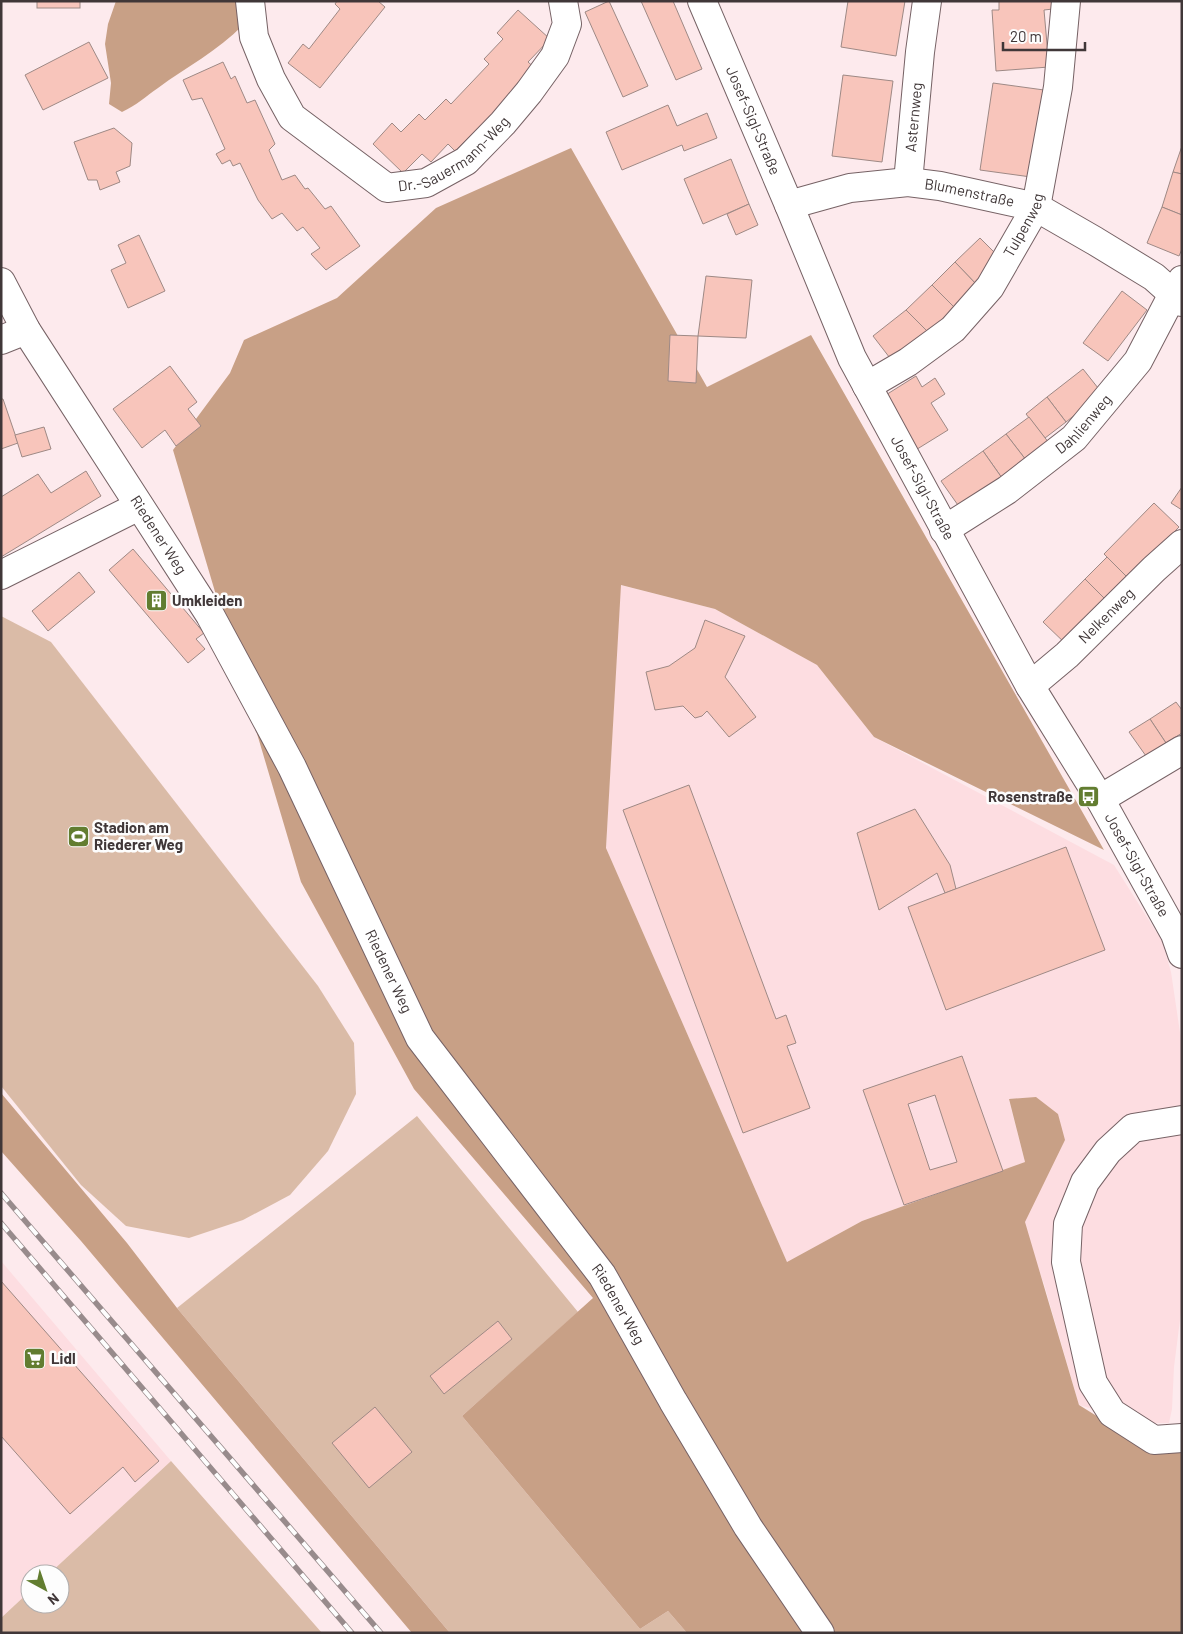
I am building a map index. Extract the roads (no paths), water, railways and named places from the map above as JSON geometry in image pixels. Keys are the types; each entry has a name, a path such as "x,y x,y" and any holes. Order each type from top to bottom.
{"street":[{"name":"Dr.-Sauermann-Weg","path":"250,1 254,37 271,79 292,117 387,188 426,183 466,161 503,124 529,92 554,56 567,24 563,1"},
{"name":"Josef-Sigl-Straße","path":"702,1 852,358 1030,686 1100,799 1179,939"},
{"name":"Asternweg","path":"908,182 920,52 927,1"},
{"name":"Tulpenweg","path":"867,386 908,362 952,329 990,288 1036,207 1058,87 1066,1"},
{"name":"Blumenstraße","path":"789,205 850,188 908,182 940,186 1036,207 1179,292"},
{"name":"Riedener Weg","path":"1,282 26,330 210,615 292,767 420,1038 602,1275 673,1402 748,1527 820,1633"},
{"name":"Dahlienweg","path":"944,530 1007,490 1074,438 1138,361 1179,292"},
{"path":"1,340 26,330"},
{"path":"1,575 139,506"},
{"name":"Nelkenweg","path":"1030,686 1067,655 1182,544"},
{"path":"1100,799 1182,750"},
{"path":"1182,1120 1133,1128 1108,1151 1086,1182 1068,1224 1066,1262 1094,1383 1112,1413 1154,1440 1182,1438"}],"railway":[{"path":"1,1193 381,1633"},
{"path":"1,1223 352,1633"}],"place":[{"name":"Umkleiden","path":"156,601"},
{"name":"Rosenstraße","path":"1089,797"},
{"name":"Stadion am Riederer Weg","path":"78,837"},
{"name":"Lidl","path":"35,1359"}]}
